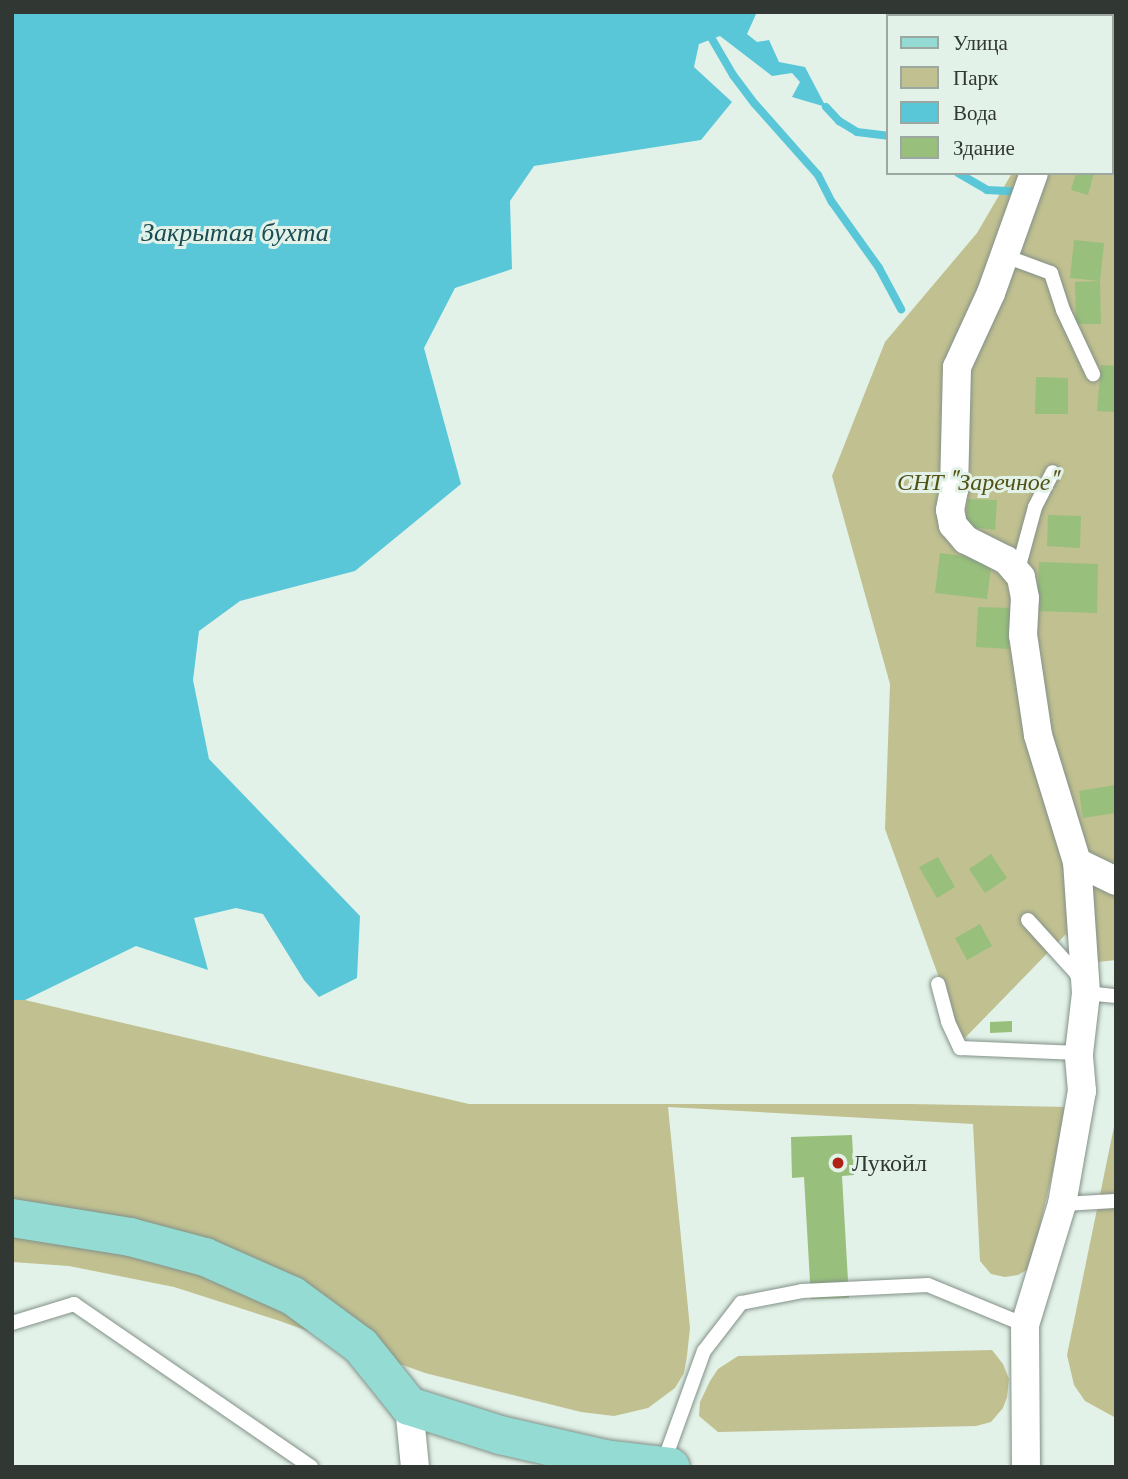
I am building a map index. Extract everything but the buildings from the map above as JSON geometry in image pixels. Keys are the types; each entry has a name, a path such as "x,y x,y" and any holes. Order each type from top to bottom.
{"main road":[{"path":"12,1218 130,1237 205,1257 293,1296 361,1346 409,1406 500,1435 605,1460 666,1466"}],"street":[{"path":"1026,1467 1025,1325 1062,1204 1082,1091 1079,1053 1086,993 1077,862 1038,735 1023,635 1025,598 1021,577 1006,560 966,540 953,525 950,509 954,490 957,368 1005,256 1033,175"},
{"path":"1077,862 1116,881"},
{"path":"409,1406 415,1467"}],"lane":[{"path":"1005,256 1051,273 1063,310 1093,374"},
{"path":"1021,577 1019,566 1035,507 1053,472"},
{"path":"1028,920 1076,973 1086,993 1116,996"},
{"path":"938,984 948,1022 960,1048 1079,1053"},
{"path":"1062,1204 1116,1201"},
{"path":"666,1466 704,1351 741,1303 802,1291 928,1285 1025,1325"},
{"path":"12,1323 74,1304 311,1467"}],"green space":[{"name":"СНТ \"Заречное\"","path":"1116,12 1116,960 1080,964 1066,934 962,1041 885,829 890,684 832,476 885,342 977,233 1011,175 1114,175 1114,14 1094,14"},
{"path":"12,1000 25,1000 469,1104 911,1104 1068,1107 1030,1268 1018,1275 1005,1277 991,1274 980,1261 973,1124 668,1107 690,1328 687,1356 684,1373 675,1388 648,1408 614,1416 581,1412 425,1373 277,1320 174,1287 69,1266 12,1262"},
{"path":"1116,1117 1116,1418 1085,1401 1074,1385 1067,1355"},
{"path":"992,1350 1003,1364 1009,1379 1007,1397 1003,1408 991,1422 976,1426 718,1432 699,1416 700,1402 710,1381 718,1369 738,1356"}],"water":[{"name":"Закрытая бухта","path":"12,12 757,12 747,34 757,42 769,40 779,62 805,67 826,107 792,97 800,82 792,73 772,76 720,36 699,44 694,67 732,102 701,140 534,166 510,201 512,269 455,288 424,348 461,484 355,571 240,601 199,631 193,680 209,759 360,916 357,978 319,997 304,980 263,914 236,908 194,918 208,970 136,946 25,1000 12,1000"}],"waterway":[{"path":"712,39 733,75 755,104 818,175 832,202 879,268 901,309"},
{"path":"826,107 839,121 857,132 886,136"},
{"path":"961,175 987,190 1021,192"}],"place":[{"name":"Лукойл","path":"838,1163"}]}
